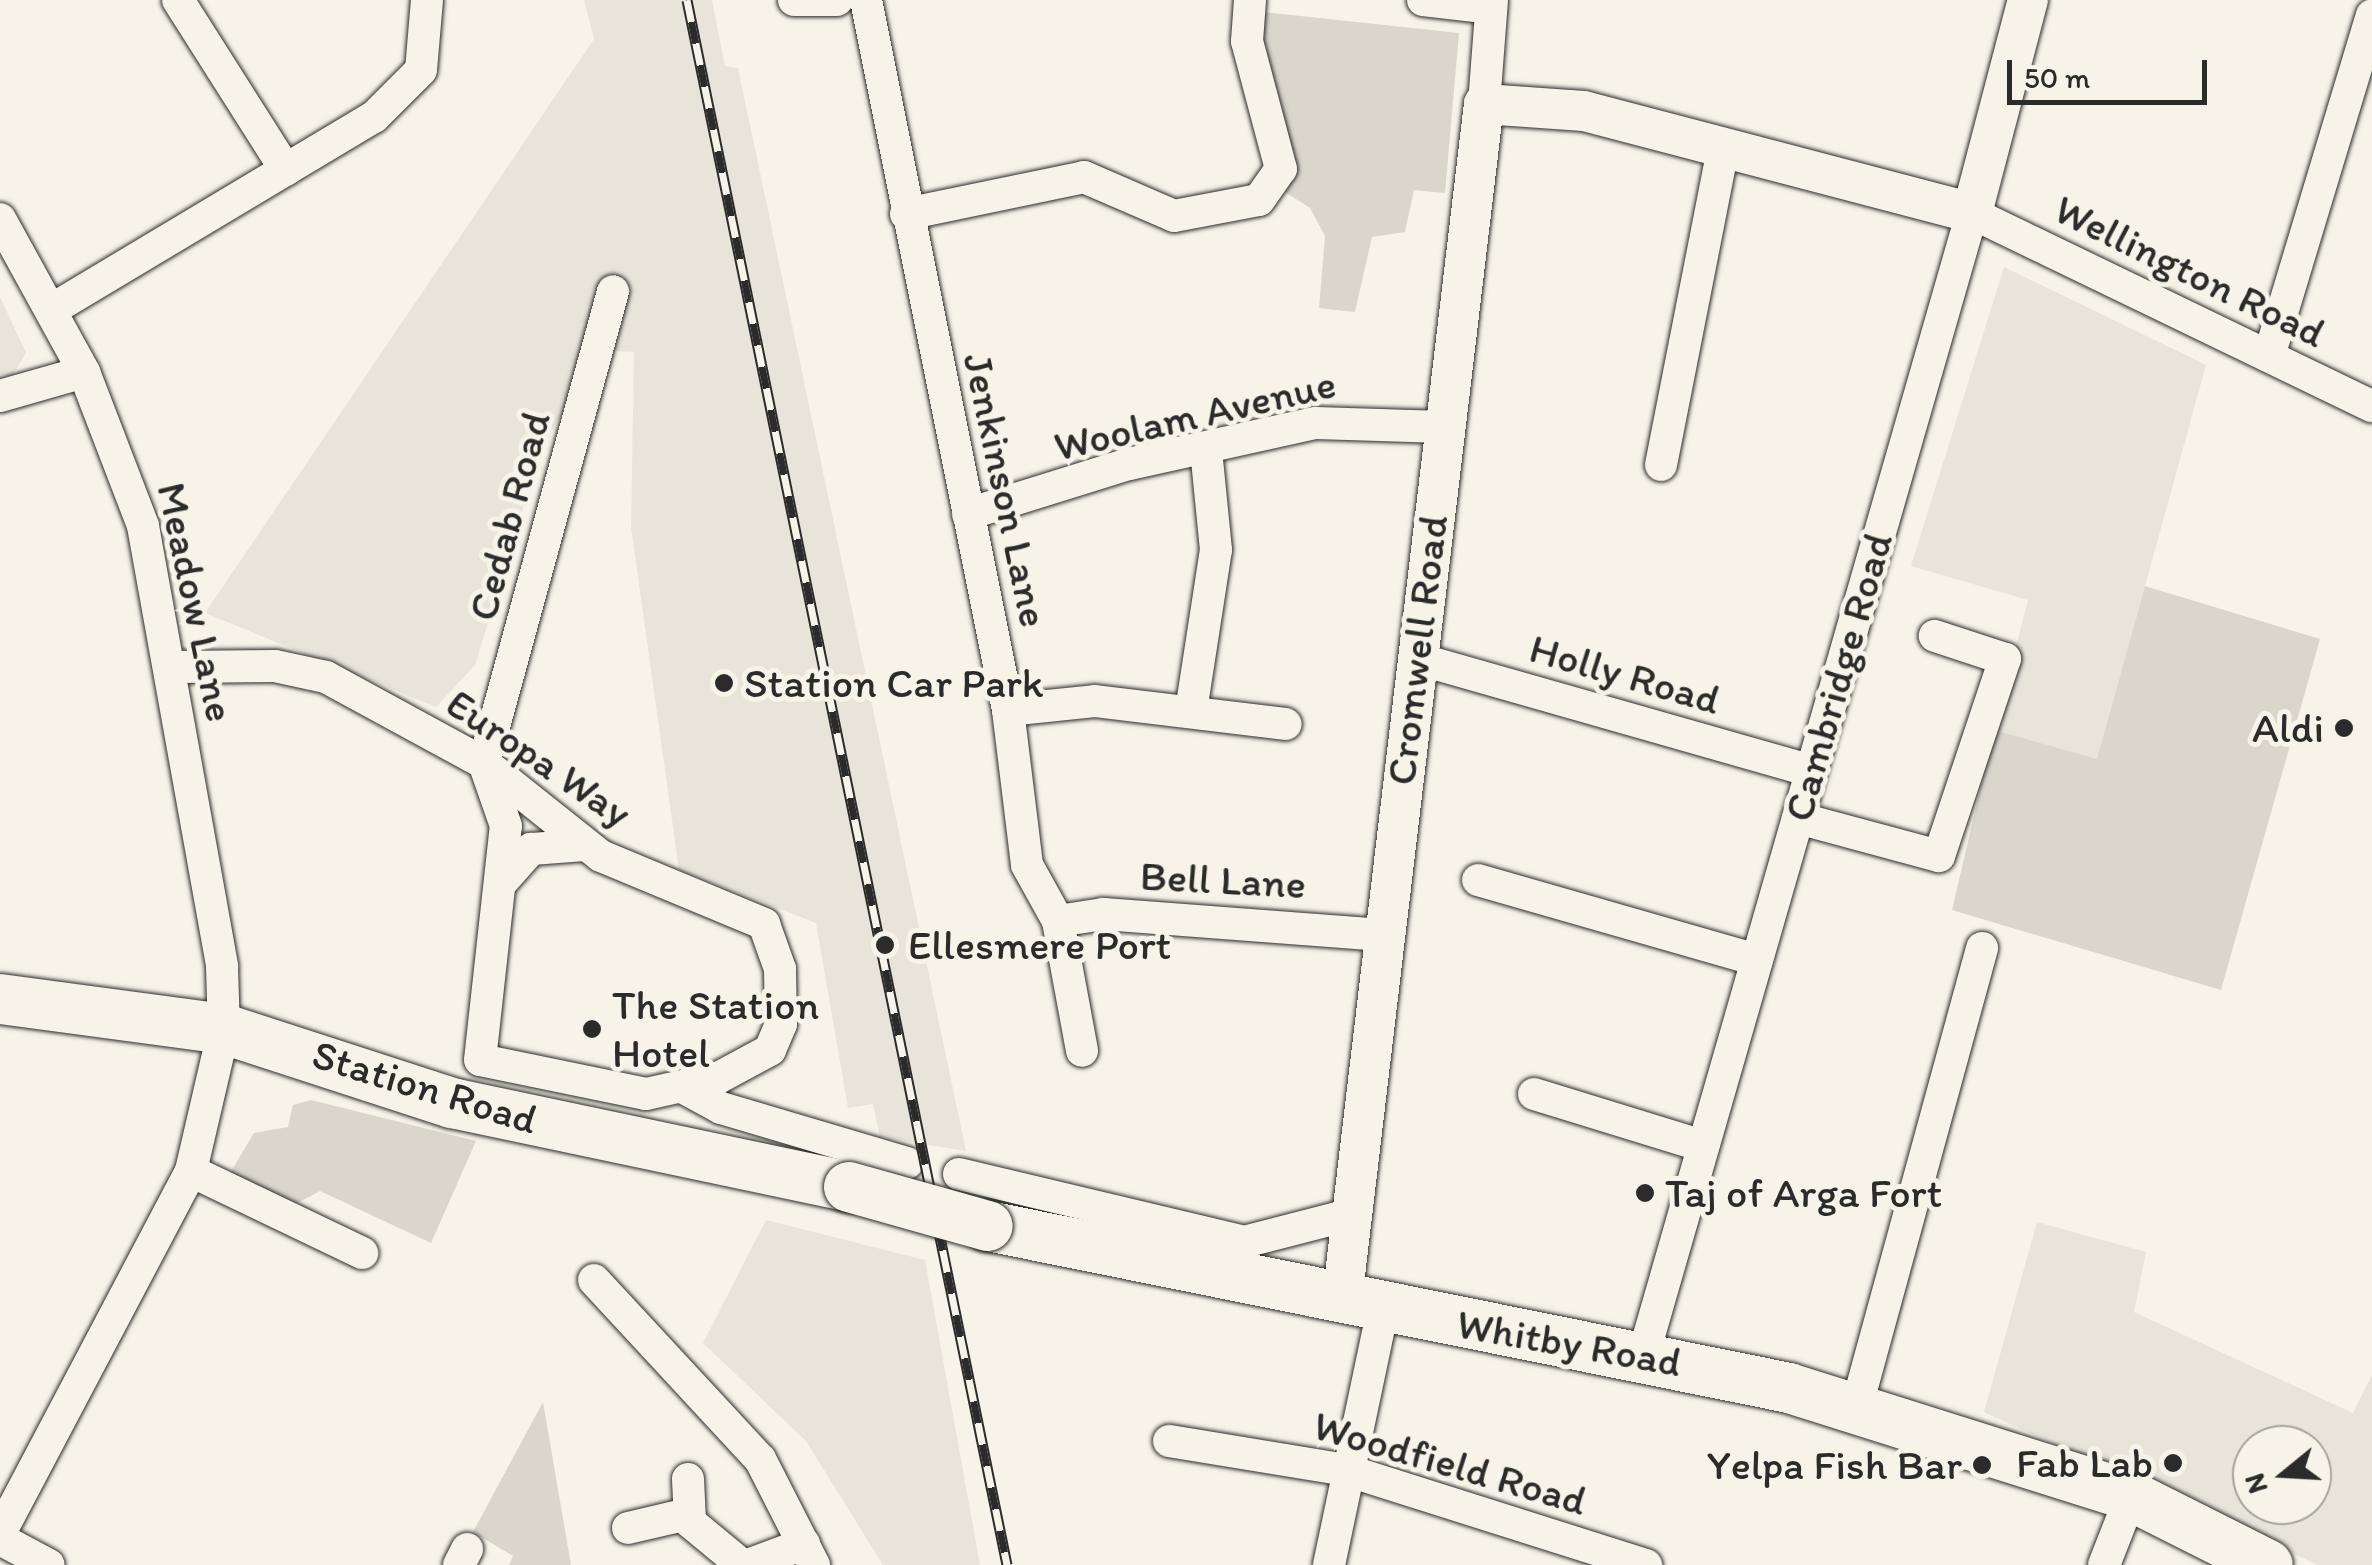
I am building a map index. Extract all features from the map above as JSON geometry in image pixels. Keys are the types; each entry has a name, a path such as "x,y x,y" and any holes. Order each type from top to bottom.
{"main road":[{"name":"Station Road","path":"0,999 224,1030 452,1102 849,1187"},
{"name":"Whitby Road","path":"849,1187 988,1226 1362,1304 1644,1354 1856,1409 2131,1496 2268,1565"}],"street":[{"path":"178,0 286,170"},
{"path":"50,310 374,117 422,70 427,0"},
{"name":"Jenkinson Lane","path":"866,0 1008,710 1027,866 1058,921 1082,1051"},
{"path":"906,214 1084,177 1174,216 1259,200 1281,169 1246,41 1250,0"},
{"path":"1423,0 1491,4"},
{"name":"Cambridge Road","path":"1644,1354 1972,213 2028,0"},
{"name":"Cromwell Road","path":"1362,1304 1352,1214 1484,104 1491,4"},
{"path":"2270,356 2372,15"},
{"path":"1484,104 1584,111 1972,213"},
{"path":"1661,465 1723,148"},
{"name":"Wellington Road","path":"1972,213 2372,406"},
{"name":"Meadow Lane","path":"0,219 84,372 143,526 222,967 224,1030 191,1172 0,1536"},
{"name":"Cedab Road","path":"484,762 613,290"},
{"path":"0,396 84,372"},
{"name":"Woolam Avenue","path":"968,514 1206,448 1316,423 1443,426"},
{"path":"1191,710 1216,550 1206,448"},
{"path":"1798,818 1939,856 2005,658 1934,636"},
{"name":"Holly Road","path":"1416,658 1812,771"},
{"name":"Europa Way","path":"171,667 302,668 484,762 585,845 764,924 779,956"},
{"path":"1008,710 1095,702 1191,710 1286,724"},
{"path":"484,762 505,807 500,884"},
{"path":"500,884 531,849 585,845"},
{"path":"1478,880 1757,960"},
{"name":"Station Road","path":"500,884 476,1050 484,1064 510,1072 634,1093 684,1088 770,1050 781,1024 779,956"},
{"name":"Bell Lane","path":"1058,921 1103,914 1383,936"},
{"path":"1856,1409 1982,948"},
{"name":"Station Road","path":"684,1088 907,1164"},
{"path":"1534,1094 1704,1146"},
{"path":"191,1172 362,1253"},
{"path":"958,1174 1244,1242 1352,1214"},
{"path":"594,1280 760,1459 809,1555 745,1565 688,1514 688,1479"},
{"path":"1329,1565 1346,1470 1362,1304"},
{"name":"Woodfield Road","path":"1170,1441 1346,1470 1646,1565"},
{"path":"2104,1565 2131,1496"},
{"path":"628,1528 688,1514"},
{"path":"0,1536 50,1565"}],"shaded area":[{"path":"584,0 712,0 725,66 738,68 966,1151 880,1137 873,1104 848,1108 816,923 679,870 631,527 634,352 598,350 541,450 475,665 436,707 205,613 594,39"},
{"path":"1262,12 1459,33 1445,193 1414,190 1405,232 1372,237 1355,312 1319,308 1325,236 1310,208 1285,192 1292,152 1261,41"},
{"path":"2004,267 2206,365 2097,760 1994,730 2028,600 1911,566"},
{"path":"0,297 26,353 12,376 0,375"},
{"path":"2145,586 2320,639 2221,990 1952,910 1994,730 2097,759"},
{"path":"311,1100 476,1141 431,1243 320,1191 288,1208 229,1175 254,1133 288,1127 293,1105"},
{"path":"766,1220 925,1260 980,1565 883,1565 806,1441 703,1343"},
{"path":"2037,1222 2146,1252 2134,1312 2353,1413 2372,1375 2372,1565 2318,1565 1984,1412"},
{"path":"543,1402 571,1565 509,1565 513,1556 473,1532"}],"railway":[{"path":"687,0 1007,1565"}],"place":[{"name":"Station Car Park","path":"724,683"},
{"name":"Aldi","path":"2344,728"},
{"name":"Ellesmere Port","path":"885,945"},
{"name":"The Station Hotel","path":"592,1029"},
{"name":"Taj of Arga Fort","path":"1645,1193"},
{"name":"Fab Lab","path":"2173,1463"},
{"name":"Yelpa Fish Bar","path":"1982,1465"}]}
